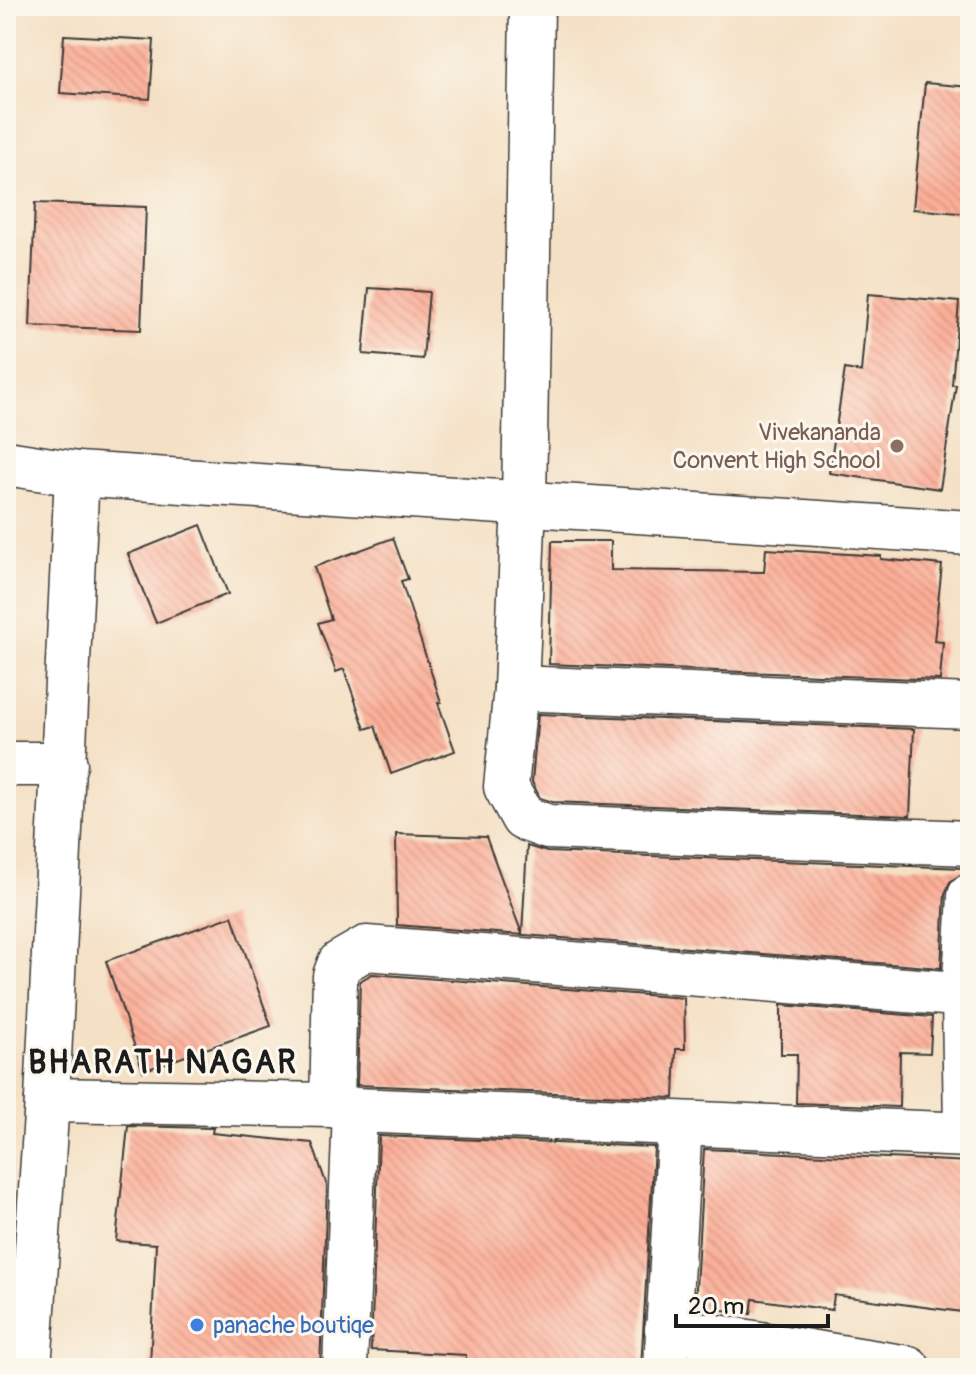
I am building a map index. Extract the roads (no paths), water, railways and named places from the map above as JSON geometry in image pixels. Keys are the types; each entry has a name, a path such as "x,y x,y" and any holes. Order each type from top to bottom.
{"street":[{"path":"532,6 524,503 516,688 506,787 523,818 548,827 970,843"},
{"path":"6,463 77,474 970,533"},
{"path":"29,1368 47,1100 77,474"},
{"path":"516,688 970,706"},
{"path":"6,764 65,764"},
{"path":"47,1100 344,1107 680,1124 968,1134 970,896"},
{"path":"345,1368 344,1107 335,976 340,963 366,948 967,995"},
{"path":"680,1124 667,1348 908,1368"}],"railway":[{"path":"6,1364 9,1368"}],"place":[{"name":"Vivekananda Convent High School","path":"897,446"},
{"name":"panache boutiqe","path":"197,1325"}],"district":[{"name":"BHARATH NAGAR","path":"163,1062"}]}
